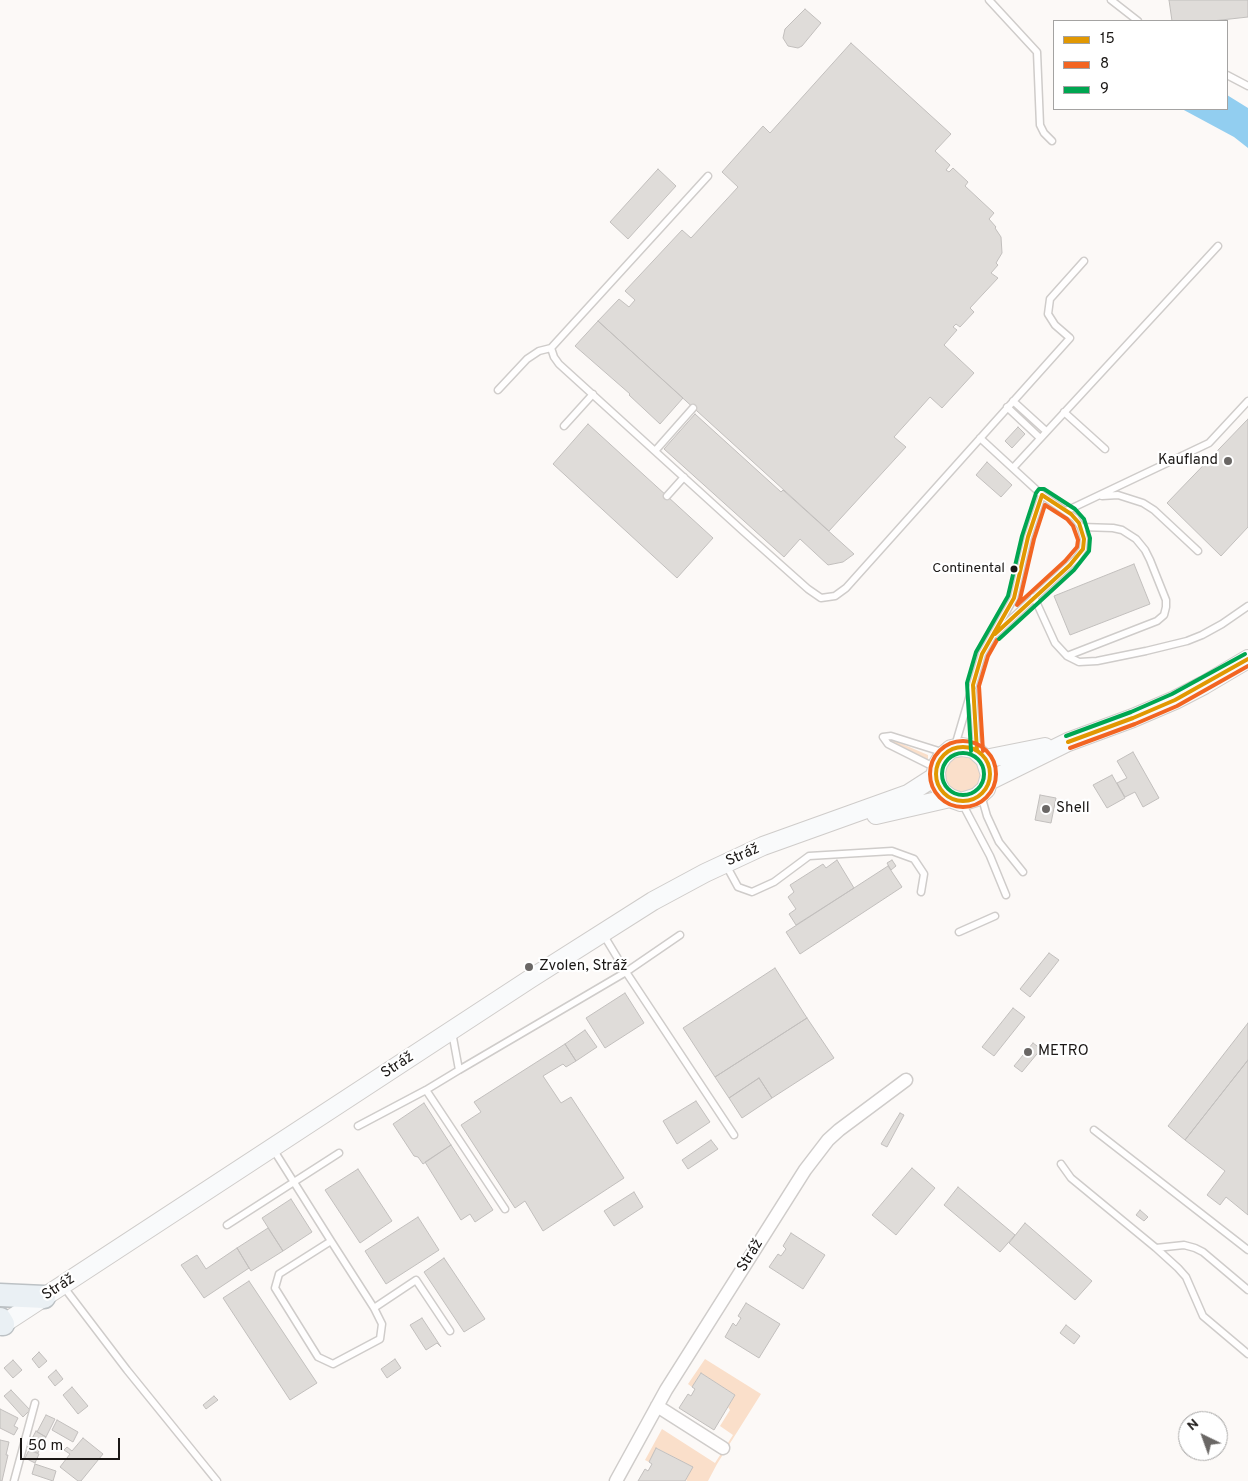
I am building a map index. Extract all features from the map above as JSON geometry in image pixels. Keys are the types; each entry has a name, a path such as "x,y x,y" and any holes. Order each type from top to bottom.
{"highway":[{"path":"0,1295 53,1291"}],"street":[{"name":"Stráž","path":"809,831 956,800 970,801 985,788 1068,742 1175,700 1204,686 1248,659"},
{"name":"Stráž","path":"1,1323 602,933 673,889 768,844 809,831 908,794 936,772 940,760 950,751 966,747 982,755 1068,742"},
{"path":"982,755 990,771 985,788"},
{"path":"936,772 940,789 956,800"},
{"name":"Stráž","path":"616,1481 657,1406 816,1155 839,1130 906,1080"},
{"path":"657,1406 723,1448"}],"lane":[{"path":"989,0 1037,52 1040,124 1044,133 1052,141"},
{"path":"1111,0 1137,20"},
{"path":"1228,76 1248,86"},
{"path":"498,390 527,359 539,351 551,348 708,176"},
{"path":"1013,468 1218,246"},
{"path":"551,348 559,364 808,590 821,598 835,596 846,588 1070,338 1055,325 1048,314 1050,299 1084,262"},
{"path":"564,426 593,394"},
{"path":"1013,401 1046,432"},
{"path":"1066,511 1209,443 1248,401"},
{"path":"1007,407 1040,438"},
{"path":"655,450 693,408"},
{"path":"1064,412 1105,449"},
{"path":"980,438 1042,495 1075,518 1081,527 1084,545 1070,566 995,634"},
{"path":"667,496 684,477"},
{"path":"936,772 888,744 883,737 891,736 950,751 982,654 1014,598 1028,537 1042,495"},
{"path":"1097,496 1118,495 1143,503 1154,510 1198,551"},
{"path":"1067,656 1157,621 1164,614 1166,608 1166,600 1150,560 1136,539 1122,530 1113,528 1081,527"},
{"path":"1034,597 1055,643 1067,656 1079,662 1097,661 1169,646 1202,635 1248,606"},
{"path":"973,685 982,755"},
{"path":"985,788 987,816 999,842 1023,872"},
{"path":"956,800 990,856 1006,895"},
{"path":"726,864 738,887 752,892 774,882 809,856 892,851 914,858 924,874 921,892"},
{"path":"959,932 995,916"},
{"path":"602,933 734,1135"},
{"path":"358,1126 426,1090 626,972 680,935"},
{"path":"452,1032 459,1070"},
{"path":"426,1090 506,1209"},
{"path":"1094,1130 1248,1250"},
{"path":"272,1148 374,1308 382,1324 380,1339 333,1364 318,1357 275,1288 279,1274 331,1241"},
{"path":"227,1225 340,1154"},
{"path":"1062,1164 1071,1178 1156,1248 1186,1277 1203,1316 1248,1354"},
{"path":"1156,1248 1184,1246 1203,1252 1248,1290"},
{"path":"374,1308 416,1280 450,1332"},
{"path":"53,1291 127,1370 217,1481"},
{"path":"14,1481 35,1403"}],"shaded area":[{"path":"893,740 928,755 928,759 925,760 893,744"},
{"path":"963,755 977,760 982,774 977,788 963,793 949,788 944,774 949,760"},
{"path":"705,1359 761,1394 708,1481 687,1481 692,1467 657,1448 649,1462 645,1460 662,1429 715,1463 733,1435 720,1426 730,1410 728,1407 735,1395 701,1373 692,1387 688,1384"}],"water":[{"path":"1228,96 1248,108 1248,148 1234,137 1184,110 1228,110"}],"building":[{"path":"1169,0 1248,0 1248,17 1221,20 1172,20"},
{"path":"805,9 821,23 802,46 798,48 788,46 783,38 785,29"},
{"path":"851,43 951,134 935,151 950,165 946,170 949,172 953,168 968,182 965,186 994,213 989,219 1001,237 1002,253 996,263 998,265 991,273 998,278 970,308 974,312 960,327 956,324 953,327 957,330 944,345 974,373 942,408 930,397 894,437 906,447 829,531 598,321 619,299 629,307 635,300 625,291 682,230 691,238 738,187 722,172 763,126 770,133"},
{"path":"658,169 676,186 628,239 610,222"},
{"path":"598,321 683,398 660,424 630,394 575,346"},
{"path":"695,414 781,492 783,490 854,554 843,562 828,565 800,539 784,557 664,449"},
{"name":"Kaufland","path":"1248,419 1248,527 1221,556 1167,503"},
{"path":"588,424 713,538 677,578 553,464"},
{"path":"1018,427 1025,434 1012,448 1005,441"},
{"path":"987,462 1012,485 1001,497 976,475"},
{"path":"1134,564 1150,604 1070,635 1054,596"},
{"path":"1133,752 1159,798 1143,807 1135,792 1125,797 1117,783 1127,778 1117,761"},
{"path":"1112,775 1125,798 1107,808 1093,785"},
{"name":"Shell","path":"1040,795 1056,798 1051,823 1035,820"},
{"path":"837,860 854,888 796,925 789,914 796,909 788,897 794,892 790,885 823,864 826,868"},
{"path":"892,860 896,866 891,870 887,863"},
{"path":"888,866 902,887 800,954 786,932"},
{"path":"1049,953 1059,960 1030,997 1020,989"},
{"path":"775,968 807,1018 715,1077 683,1028"},
{"path":"625,993 644,1023 605,1048 586,1018"},
{"path":"1013,1008 1025,1017 994,1056 982,1047"},
{"path":"807,1018 834,1058 772,1098 759,1078 729,1098 715,1077"},
{"path":"1248,1023 1248,1060 1185,1140 1168,1126"},
{"path":"585,1030 597,1047 576,1061 565,1044"},
{"path":"1033,1043 1041,1049 1022,1072 1014,1066"},
{"path":"565,1044 576,1061 566,1067 563,1064 543,1076 561,1103 571,1097 624,1178 543,1231 525,1201 515,1208 461,1125 481,1112 474,1102"},
{"path":"1248,1060 1248,1215 1226,1197 1220,1205 1207,1195 1225,1171 1185,1140"},
{"path":"759,1078 772,1098 742,1118 729,1098"},
{"path":"696,1101 710,1122 677,1144 663,1121"},
{"path":"424,1103 451,1145 423,1164 418,1157 414,1156 393,1124"},
{"path":"900,1113 904,1115 887,1147 881,1144"},
{"path":"711,1140 718,1149 688,1169 682,1160"},
{"path":"451,1145 493,1210 475,1222 470,1214 461,1220 425,1162"},
{"path":"912,1168 935,1188 896,1235 872,1215"},
{"path":"358,1169 392,1221 360,1243 325,1190"},
{"path":"958,1187 1015,1235 1000,1252 944,1205"},
{"path":"634,1192 643,1207 614,1226 604,1211"},
{"path":"291,1199 312,1232 283,1251 262,1218"},
{"path":"1140,1210 1148,1217 1144,1221 1136,1215"},
{"path":"418,1217 439,1250 386,1284 365,1251"},
{"path":"1025,1223 1092,1281 1075,1300 1009,1243"},
{"path":"268,1228 283,1251 251,1271 237,1248"},
{"path":"791,1233 825,1255 803,1289 769,1267 778,1254 781,1256 786,1249 783,1246"},
{"path":"237,1248 249,1268 204,1298 181,1265 197,1255 206,1269"},
{"path":"444,1258 485,1319 464,1332 424,1272"},
{"path":"249,1281 317,1383 290,1400 223,1298"},
{"path":"746,1303 780,1324 759,1358 725,1337 733,1323 736,1326 741,1318 738,1316"},
{"path":"422,1318 441,1347 437,1343 426,1350 410,1325"},
{"path":"1066,1325 1080,1336 1074,1344 1060,1333"},
{"path":"39,1352 47,1361 39,1368 32,1359"},
{"path":"395,1359 401,1368 387,1378 381,1369"},
{"path":"13,1360 22,1370 13,1378 4,1368"},
{"path":"56,1370 63,1379 55,1386 48,1377"},
{"path":"701,1373 735,1395 714,1430 679,1408 688,1394 691,1396 695,1389 692,1387"},
{"path":"72,1387 88,1406 78,1414 63,1395"},
{"path":"11,1390 30,1410 23,1417 4,1396"},
{"path":"214,1396 218,1400 206,1409 203,1405"},
{"path":"0,1409 18,1418 14,1426 18,1428 14,1435 0,1428"},
{"path":"46,1415 55,1419 46,1437 37,1432"},
{"path":"57,1420 78,1432 73,1442 52,1430"},
{"path":"36,1431 46,1437 38,1453 27,1448"},
{"path":"83,1438 103,1454 81,1481 78,1481 60,1467 70,1454 64,1450 67,1447 72,1451"},
{"path":"0,1440 9,1442 2,1481 0,1481"},
{"path":"656,1448 693,1467 685,1481 638,1481 645,1469 648,1471 652,1464 649,1462"},
{"path":"29,1450 39,1454 35,1463 25,1458"},
{"path":"35,1464 56,1471 53,1481 32,1474"}],"transit line":[{"name":"9","path":"971,751 967,683 976,652 1008,596 1022,536 1036,493 1039,489 1044,489 1075,509 1084,519 1090,538 1089,551 1074,570 999,639"},
{"name":"15","path":"977,751 973,685 982,654 1014,598 1028,537 1042,495 1071,514 1079,523 1084,539 1083,549 1070,565 995,634"},
{"name":"8","path":"1045,505 1067,519 1073,526 1078,540 1077,547 1065,561 1017,605 1045,505"},
{"name":"8","path":"983,751 979,686 988,656 997,640"},
{"name":"9","path":"1066,736 1131,712 1172,694 1245,654"},
{"name":"15","path":"1068,742 1175,700 1248,659"},
{"name":"8","path":"1070,748 1177,706 1248,666"},
{"name":"8","path":"956,741 970,741 982,746 991,755 996,767 996,774 994,787 987,798 970,807 956,807 944,802 935,793 930,781 930,767 935,755 944,746 956,741"},
{"name":"15","path":"958,747 968,747 978,751 986,759 990,774 986,789 978,797 968,801 958,801 948,797 940,789 936,779 936,769 940,759 948,751 958,747"},
{"name":"9","path":"959,753 967,753 978,759 984,774 978,789 967,795 959,795 948,789 942,778 942,770 948,759 959,753"}],"place":[{"name":"Kaufland","path":"1228,461"},
{"name":"Continental","path":"1014,569"},
{"name":"Shell","path":"1046,809"},
{"name":"Zvolen, Stráž","path":"529,967"},
{"name":"METRO","path":"1028,1052"}]}
